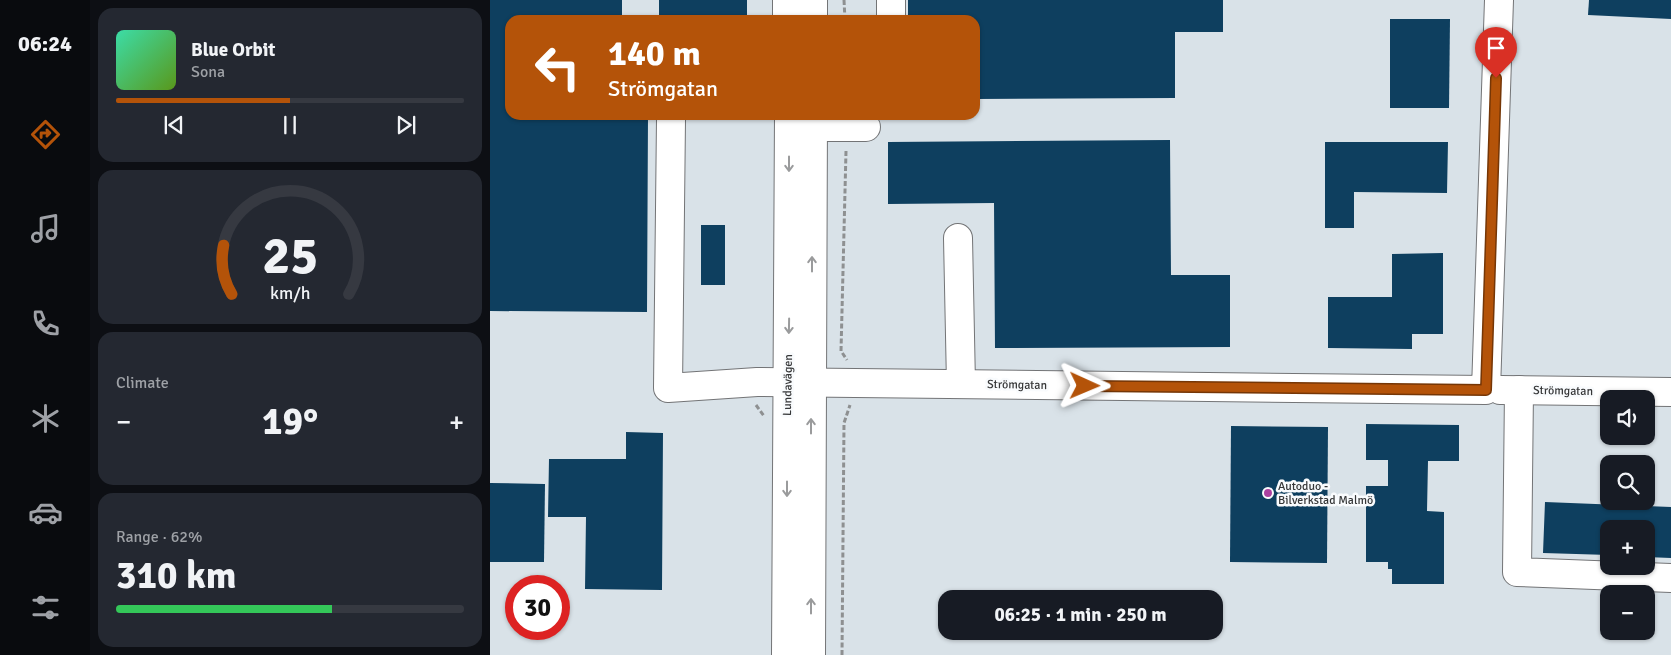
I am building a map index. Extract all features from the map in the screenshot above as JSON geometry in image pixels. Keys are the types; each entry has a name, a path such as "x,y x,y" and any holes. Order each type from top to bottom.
{"street":[{"path":"786,0 787,15"},
{"path":"813,0 813,15"},
{"path":"891,0 891,15"},
{"path":"1486,390 1499,0"},
{"name":"Strömgatan","path":"671,120 668,388 757,382 1671,392"},
{"name":"Lundavägen","path":"786,655 799,383 805,120"},
{"path":"813,120 866,127"},
{"path":"958,238 961,384"},
{"name":"Lundavägen","path":"799,383 811,655"},
{"path":"1519,390 1517,572 1671,578"}],"path":[{"path":"844,0 845,15"}],"shaded area":[{"path":"490,0 1671,0 1671,655 490,655"}],"building":[{"path":"490,0 622,0 622,15 505,15 505,120 648,120 647,312 490,311"},
{"path":"659,0 747,0 747,15 659,15"},
{"path":"908,0 1223,0 1223,32 1175,32 1175,98 980,99 980,15 908,15"},
{"path":"1589,0 1671,0 1671,19 1588,15"},
{"path":"1390,19 1450,19 1449,108 1390,108"},
{"path":"1170,140 1171,275 1230,275 1230,347 995,348 994,203 888,204 888,142"},
{"path":"1325,142 1448,142 1447,193 1354,192 1354,228 1325,228"},
{"path":"701,225 725,225 725,285 701,285"},
{"path":"1443,253 1443,334 1412,334 1412,349 1328,348 1328,297 1392,297 1392,254"},
{"path":"1366,424 1459,425 1459,461 1428,461 1427,511 1444,512 1444,584 1392,584 1392,569 1388,569 1388,562 1366,562 1366,486 1388,486 1388,460 1366,460"},
{"path":"1231,426 1328,427 1327,563 1230,562"},
{"path":"626,432 663,433 662,590 585,589 586,517 548,517 549,459 626,459"},
{"path":"490,483 545,484 544,562 490,562"},
{"path":"1545,502 1600,504 1600,510 1655,510 1655,506 1671,507 1671,558 1655,557 1655,520 1600,520 1600,555 1543,553"}],"place":[{"name":"Autoduo - Bilverkstad Malmö","path":"1268,493"}],"route":[{"path":"1085,386 1486,390 1496,78"}]}
